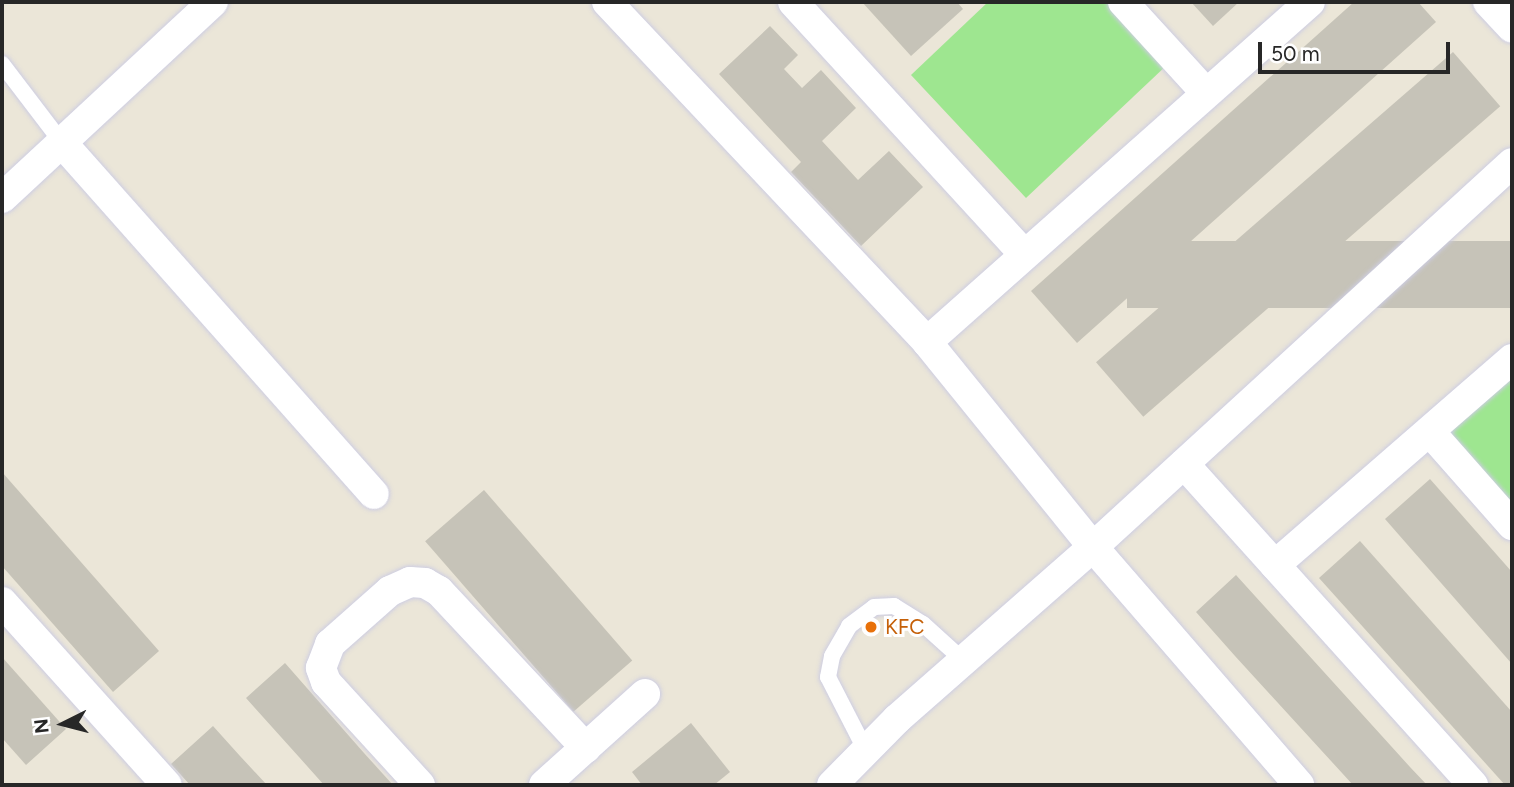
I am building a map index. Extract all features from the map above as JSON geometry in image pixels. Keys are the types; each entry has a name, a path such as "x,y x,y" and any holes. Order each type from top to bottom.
{"street":[{"path":"2,198 213,2"},
{"path":"607,2 927,342 1093,547 1299,785"},
{"path":"793,2 1024,254"},
{"path":"1123,2 1206,93"},
{"path":"927,342 1310,2"},
{"path":"1488,2 1512,29"},
{"path":"63,144 374,494"},
{"path":"832,785 964,661 1093,547 1512,163"},
{"path":"1275,565 1431,433 1512,359"},
{"path":"1431,433 1512,525"},
{"path":"1184,464 1473,785"},
{"path":"420,785 326,682 321,668 330,645 390,591 410,582 425,583 439,591 586,748"},
{"path":"2,602 167,785"},
{"path":"544,785 645,694"}],"lane":[{"path":"2,64 63,144"},
{"path":"866,751 828,677 832,656 849,626 874,607 894,606 923,624 964,661"}],"green space":[{"path":"988,2 1110,2 1168,64 1026,198 911,75"},
{"path":"1512,365 1512,514 1438,434"}],"building":[{"path":"862,2 957,2 963,9 911,56"},
{"path":"1191,2 1239,2 1213,26"},
{"path":"1354,2 1418,2 1436,22 1077,343 1031,291"},
{"path":"770,26 798,55 784,69 802,88 821,70 856,108 822,141 858,180 889,151 923,187 861,246 791,172 801,162 719,74"},
{"path":"1453,52 1500,106 1143,417 1096,362"},
{"path":"1127,241 1512,241 1512,308 1127,308"},
{"path":"2,472 159,651 113,692 2,566"},
{"path":"1430,479 1512,572 1512,664 1385,519"},
{"path":"484,490 632,661 573,712 425,541"},
{"path":"1360,541 1512,712 1512,785 1505,785 1319,578"},
{"path":"1236,575 1427,785 1353,785 1235,656 1196,612"},
{"path":"2,657 66,729 26,765 2,738"},
{"path":"285,663 393,785 324,785 246,698"},
{"path":"691,723 730,772 714,785 642,785 632,772"},
{"path":"213,726 267,785 190,785 171,764"}],"place":[{"name":"KFC","path":"871,627"}]}
